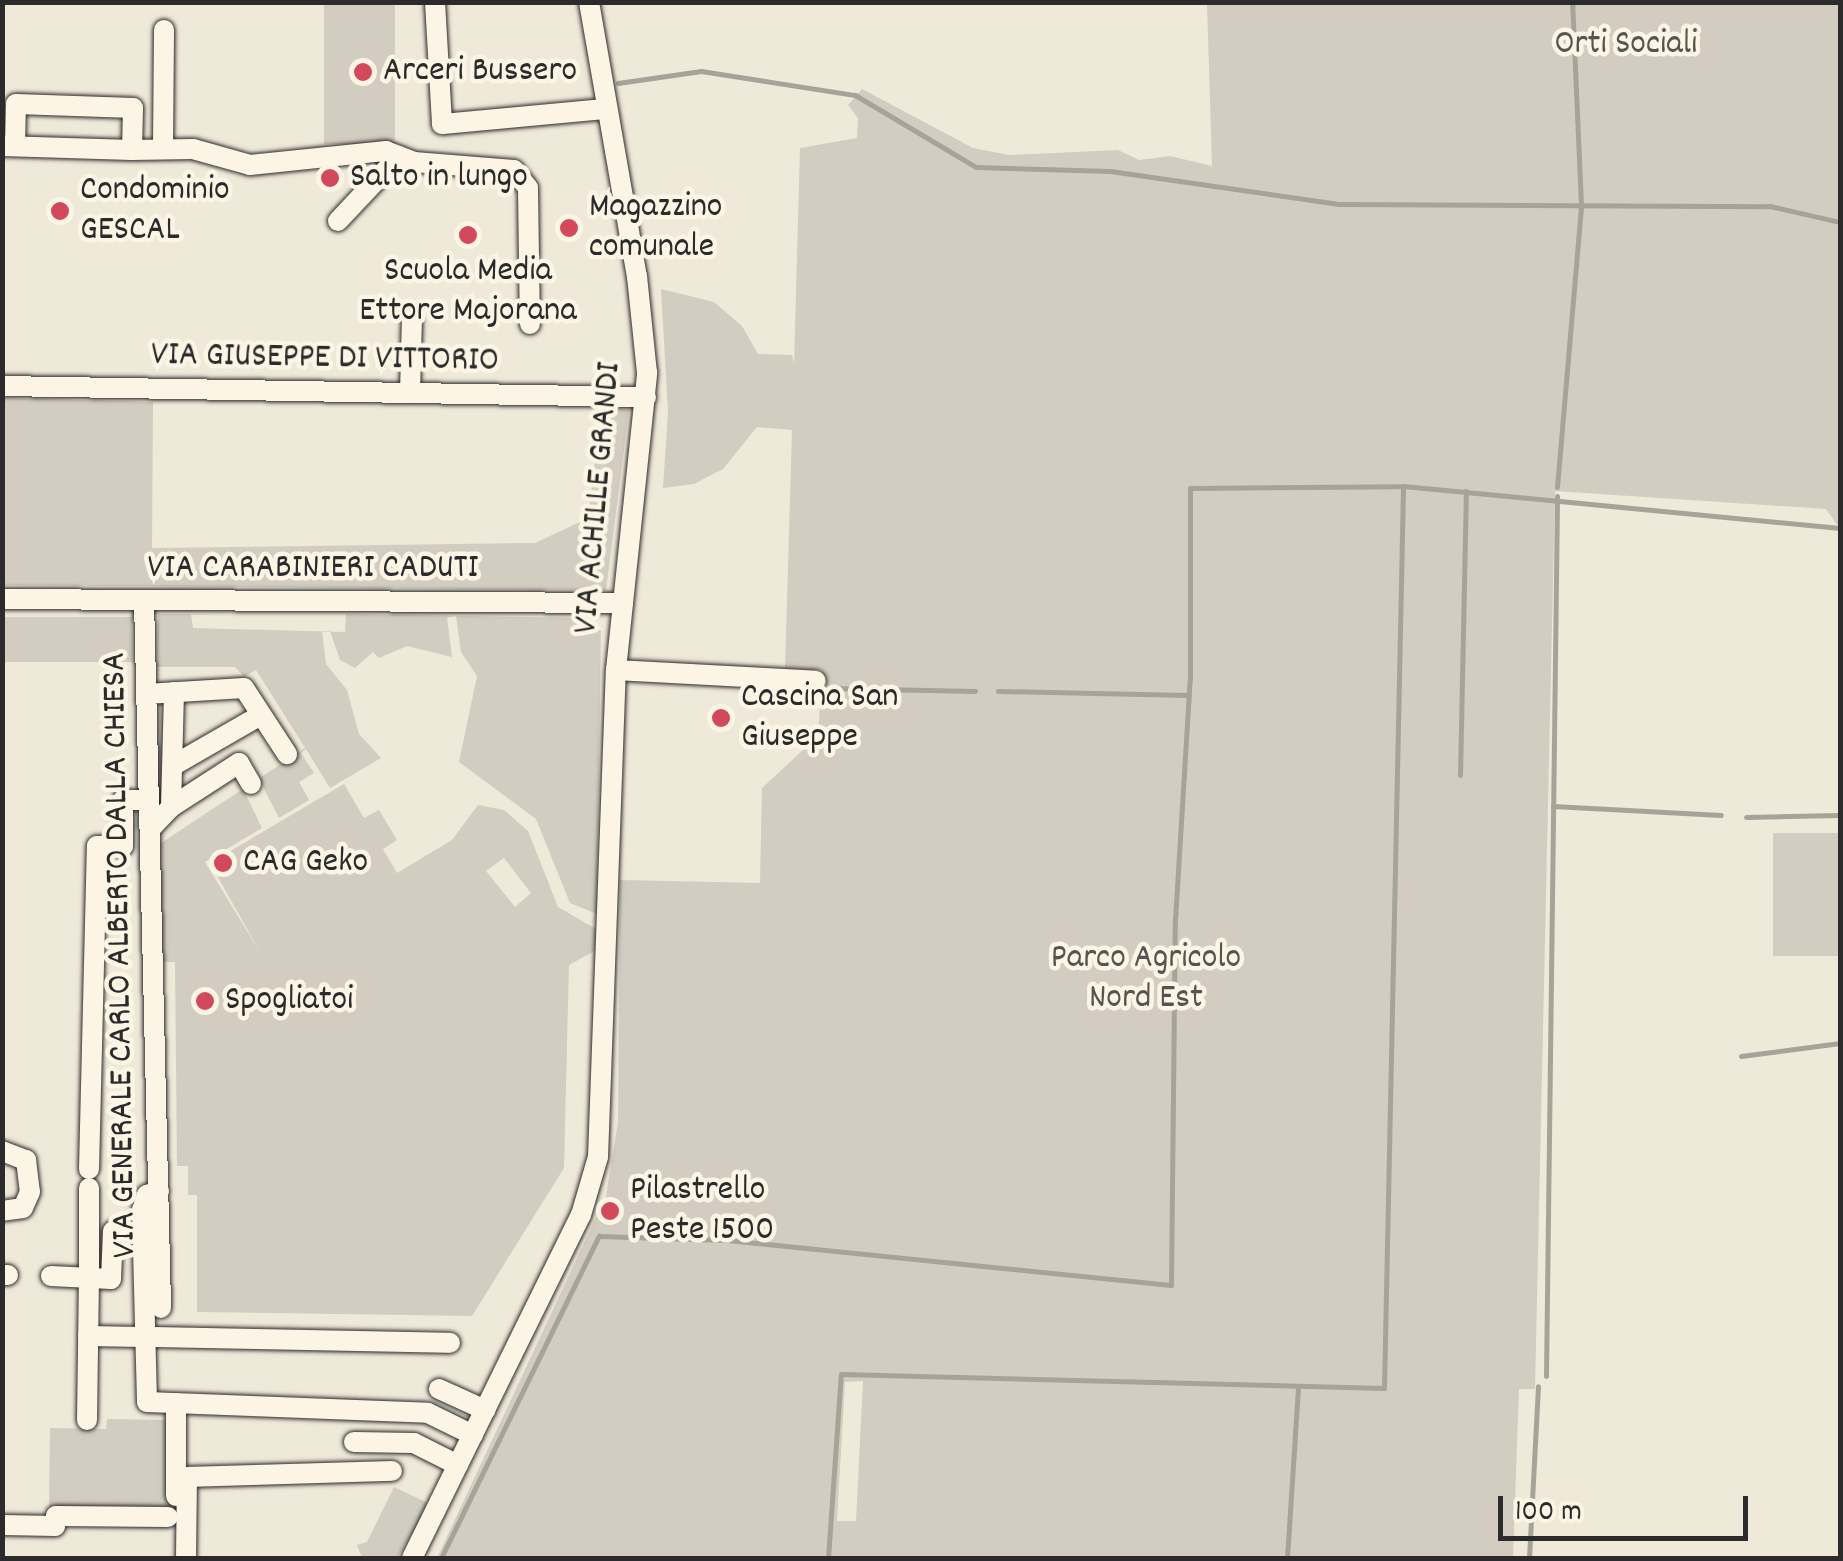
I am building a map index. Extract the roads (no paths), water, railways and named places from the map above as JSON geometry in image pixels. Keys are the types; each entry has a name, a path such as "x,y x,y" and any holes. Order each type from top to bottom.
{"street":[{"path":"435,2 442,124 605,109"},
{"name":"VIA ACHILLE GRANDI","path":"412,1558 595,1174 616,670 646,397 638,277 605,109 590,2"},
{"path":"163,147 164,30"},
{"path":"132,150 134,108 16,104 9,146 132,150 163,147 250,165 375,150 502,166 521,174 528,188 530,324"},
{"path":"338,221 399,156"},
{"path":"410,393 412,318"},
{"name":"VIA GIUSEPPE DI VITTORIO","path":"2,386 646,397"},
{"name":"VIA CARABINIERI CADUTI","path":"2,600 622,603"},
{"name":"VIA GENERALE CARLO ALBERTO DALLA CHIESA","path":"144,600 161,1308"},
{"path":"616,670 816,682"},
{"path":"146,694 244,688 287,754"},
{"path":"171,807 174,692"},
{"path":"174,766 261,715"},
{"path":"150,829 171,807 239,763 251,784"},
{"path":"87,1420 97,846 123,846 123,800 139,800"},
{"path":"2,1151 26,1160 30,1192 23,1208 2,1211"},
{"path":"159,1191 146,1195 142,1210 147,1402 428,1412 473,1434"},
{"path":"51,1276 89,1273 111,1279 113,1231"},
{"path":"88,1336 450,1342"},
{"path":"439,1389 485,1410"},
{"path":"176,1403 176,1558"},
{"path":"354,1442 414,1443 458,1465"},
{"path":"186,1558 187,1477 392,1471"},
{"path":"2,1525 56,1526 56,1516 168,1517"}],"waterway":[{"path":"1557,487 1581,205 1572,2"},
{"path":"618,83 701,71 855,95 976,167 1110,171 1339,204 1770,206 1840,222"},
{"path":"441,1558 599,1236 727,1240 1171,1285 1175,920 1190,678 1190,488 1403,486 1840,528"},
{"path":"828,1558 841,1374 1384,1388 1403,486"},
{"path":"1460,775 1466,491"},
{"path":"1546,1376 1557,496"},
{"path":"830,688 975,691"},
{"path":"998,691 1186,695"},
{"path":"1553,806 1721,815"},
{"path":"1746,817 1840,815"},
{"path":"1741,1056 1840,1043"},
{"path":"1529,1558 1538,1386"},
{"path":"1287,1558 1298,1387"}],"place":[{"name":"Arceri Bussero","path":"363,72"},
{"name":"Salto in lungo","path":"330,178"},
{"name":"Condominio GESCAL","path":"60,211"},
{"name":"Magazzino comunale","path":"569,228"},
{"name":"Scuola Media Ettore Majorana","path":"468,235"},
{"name":"Cascina San Giuseppe","path":"721,718"},
{"name":"CAG Geko","path":"223,863"},
{"name":"Spogliatoi","path":"205,1001"},
{"name":"Pilastrello Peste 1500","path":"610,1211"}],"park label":[{"name":"Orti Sociali","path":"1626,45"},
{"name":"Parco Agricolo Nord Est","path":"1146,979"}]}
